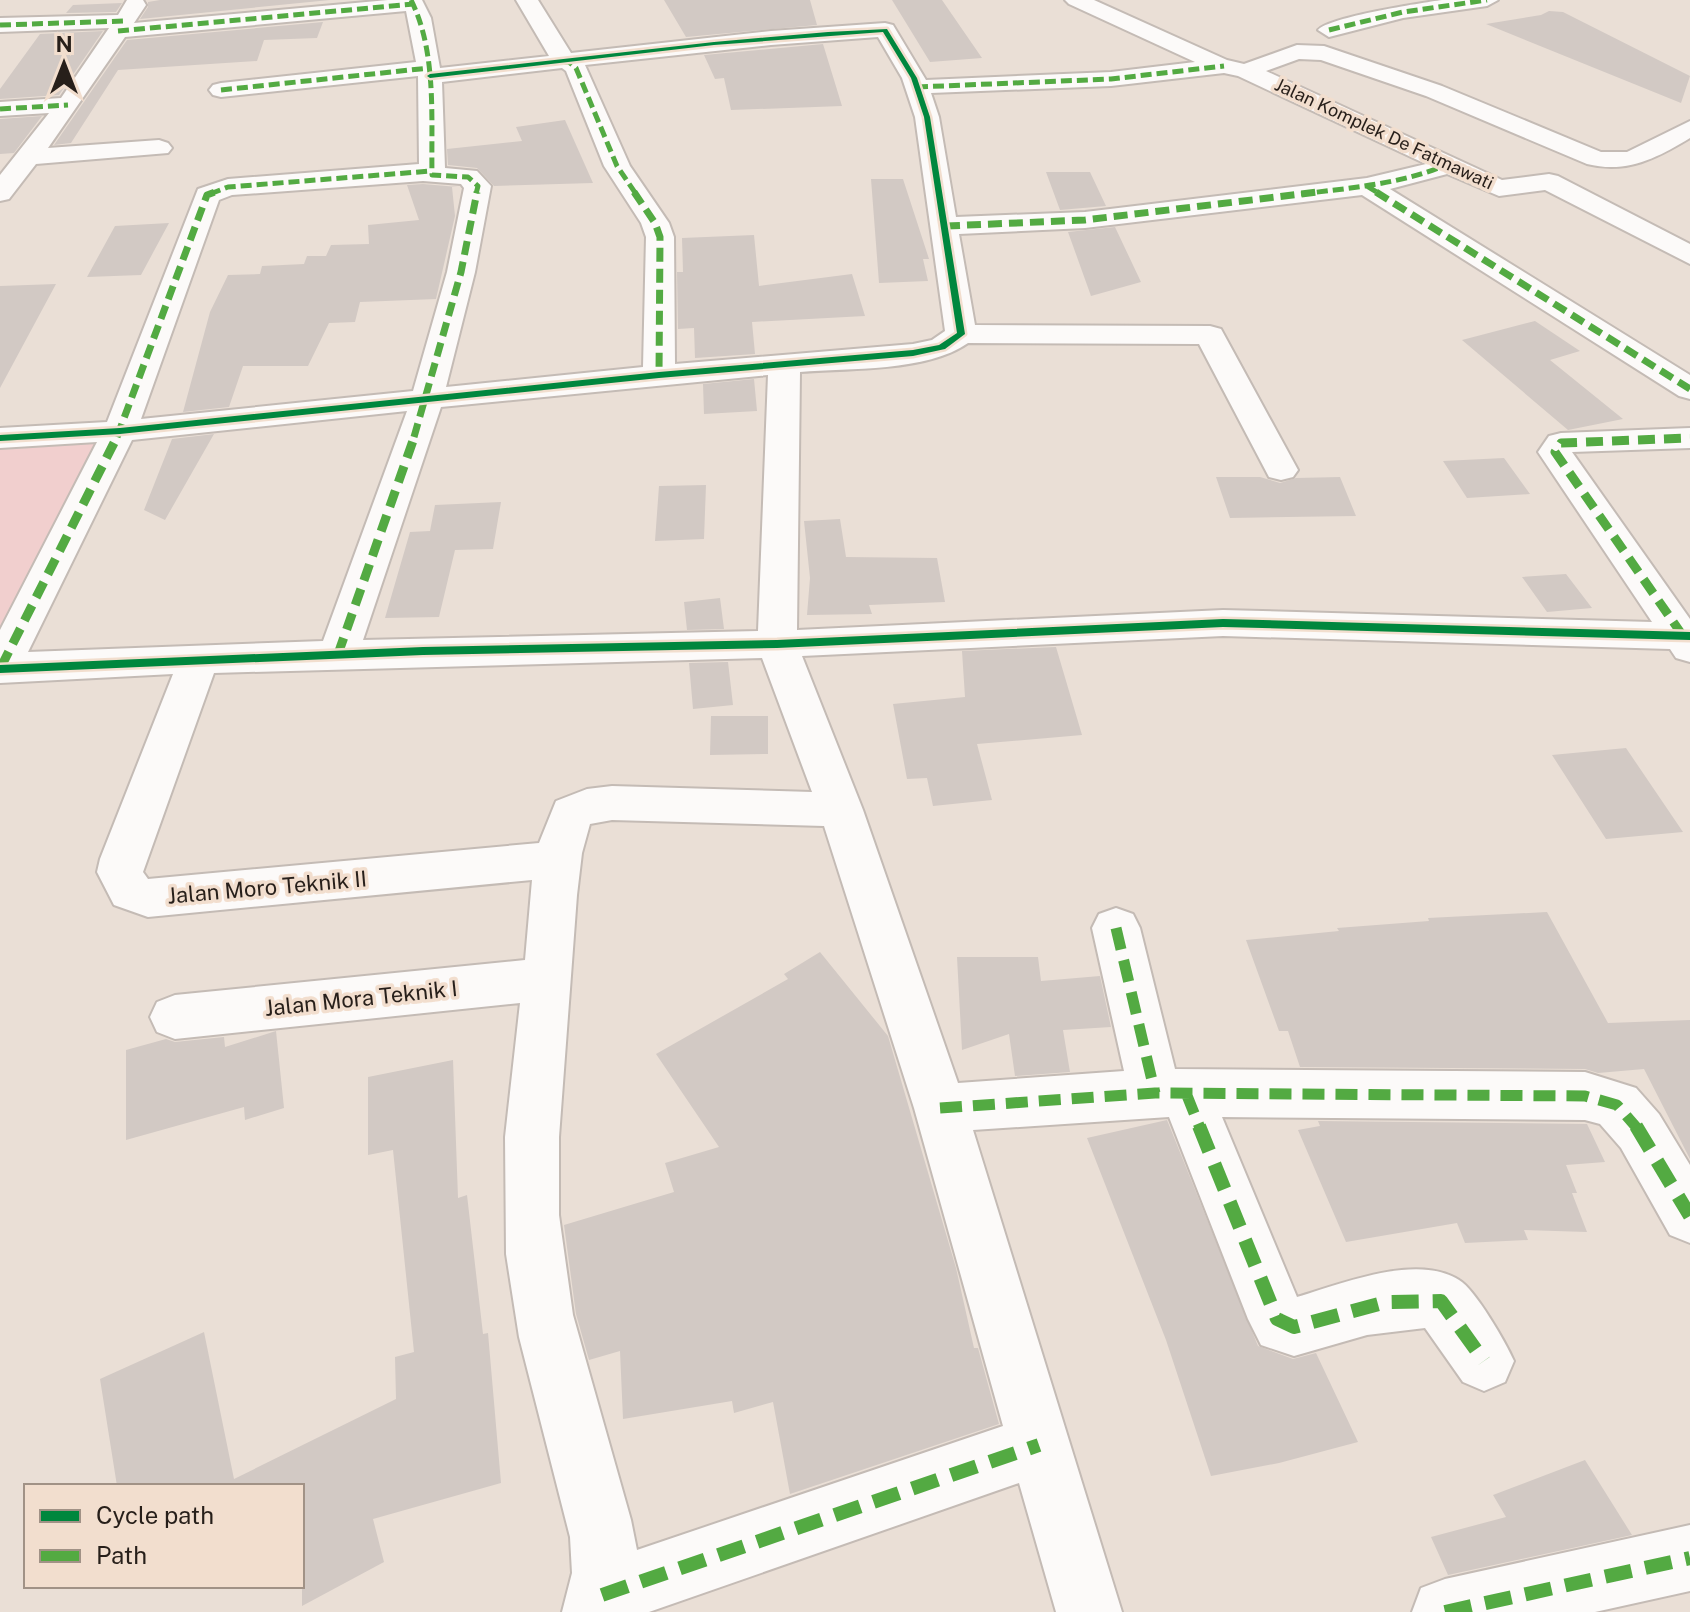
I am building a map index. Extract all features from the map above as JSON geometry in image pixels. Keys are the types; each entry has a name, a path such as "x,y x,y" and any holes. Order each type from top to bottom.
{"street":[{"path":"1,190 68,105 139,0"},
{"path":"527,0 561,56 576,68 617,166 655,223 660,237 659,375"},
{"name":"Jalan Komplek De Fatmawati","path":"1076,0 1502,189 1549,182 1596,159"},
{"path":"1329,30 1429,3 1487,0"},
{"path":"0,25 121,26 412,2 420,18 429,72 431,171"},
{"path":"221,90 569,62 717,41 885,30 917,87 927,117 961,334"},
{"path":"917,87 1127,78 1235,68 1297,52 1324,53 1434,91 1596,159 1616,163 1632,160 1690,128"},
{"path":"0,109 68,105"},
{"path":"27,157 159,148"},
{"path":"946,226 1085,220 1367,186 1425,174 1446,165"},
{"path":"338,654 427,400 461,272 478,186 468,177 438,177 431,171 228,187 207,195 120,431 0,668 338,654 777,644 1223,623 1688,640"},
{"path":"1549,182 1690,255"},
{"path":"1367,186 1690,389"},
{"path":"0,438 120,431 659,375 913,353 942,347 961,334 1210,335 1281,470"},
{"path":"784,365 777,644 841,810 940,1108 1089,1612"},
{"path":"1688,640 1555,452 1561,443 1690,438"},
{"name":"Jalan Moro Teknik II","path":"198,661 123,859 120,872 130,892 148,898 556,859"},
{"path":"841,810 612,803 587,806 572,813 556,859 548,979 530,1134 533,1225 540,1294 587,1476 602,1521 599,1603 1039,1445"},
{"path":"1116,928 1170,1093 1277,1319 1294,1327 1399,1299 1420,1297 1441,1301 1484,1361"},
{"name":"Jalan Mora Teknik I","path":"175,1017 548,979"},
{"path":"940,1108 1170,1093 1585,1096 1617,1105 1632,1122 1690,1216"},
{"path":"1445,1612 1690,1558"}],"shaded area":[{"path":"105,442 0,630 0,450"}],"building":[{"path":"330,0 140,19 148,2"},
{"path":"664,0 810,0 817,25 686,37"},
{"path":"892,0 942,0 982,58 930,62"},
{"path":"122,3 116,12 66,13 73,5"},
{"path":"1549,11 1563,12 1690,76 1681,103 1486,24"},
{"path":"323,22 317,38 264,40 257,61 118,70 71,143 54,145 127,40"},
{"path":"103,31 59,95 0,99 0,89 40,34"},
{"path":"823,44 842,106 731,110 724,78 715,79 704,55"},
{"path":"42,116 14,153 0,154 0,119"},
{"path":"565,120 593,183 494,186 477,168 448,165 447,149 522,141 516,127"},
{"path":"1046,172 1090,172 1106,206 1060,210"},
{"path":"871,179 903,179 929,259 923,259 928,281 879,283"},
{"path":"407,185 458,187 452,187 455,216 436,299 360,302 355,322 329,323 308,366 243,366 229,407 183,412 210,312 228,275 260,274 262,266 304,264 307,256 326,256 331,245 369,244 368,225 419,220"},
{"path":"169,223 141,275 87,277 115,226"},
{"path":"1115,227 1141,282 1091,296 1068,232"},
{"path":"754,235 759,286 852,274 865,316 752,322 755,354 695,358 694,328 678,329 677,272 683,272 682,238"},
{"path":"56,284 0,388 0,286"},
{"path":"1535,321 1580,351 1550,360 1623,419 1568,430 1462,340"},
{"path":"754,379 757,411 704,414 703,384"},
{"path":"214,434 165,520 144,510 172,439"},
{"path":"1504,458 1530,494 1467,498 1443,461"},
{"path":"1216,477 1260,477 1280,483 1296,478 1340,477 1356,516 1230,518"},
{"path":"706,485 704,539 655,541 659,486"},
{"path":"501,502 493,549 455,550 439,617 385,618 410,532 430,531 435,505"},
{"path":"840,519 846,557 937,558 945,602 869,605 872,614 807,615 810,578 804,521"},
{"path":"1566,574 1592,608 1547,612 1522,577"},
{"path":"720,598 724,629 687,630 684,602"},
{"path":"1056,647 1082,735 977,744 992,800 933,806 927,778 907,779 893,704 965,697 962,651"},
{"path":"728,662 733,705 693,709 689,663"},
{"path":"711,716 768,716 768,754 710,755"},
{"path":"1626,748 1683,832 1606,839 1552,755"},
{"path":"1547,912 1608,1023 1690,1020 1690,1159 1644,1069 1598,1073 1585,1069 1300,1067 1288,1031 1279,1031 1246,940 1339,931 1337,928 1429,921 1428,918"},
{"path":"820,952 888,1036 956,1268 974,1348 978,1348 999,1424 790,1494 773,1402 734,1413 732,1401 623,1419 620,1351 589,1360 576,1314 564,1225 674,1192 665,1163 719,1147 656,1054 788,979 784,974"},
{"path":"957,957 1038,957 1041,981 1100,976 1111,1027 1063,1030 1070,1072 1015,1076 1009,1034 962,1050"},
{"path":"276,1031 284,1108 245,1120 244,1107 126,1140 126,1050 166,1039 175,1042 224,1037 225,1047"},
{"path":"453,1060 458,1198 467,1195 483,1334 488,1333 501,1483 373,1519 384,1562 302,1606 304,1484 117,1484 100,1379 204,1332 234,1479 396,1399 395,1357 414,1352 393,1150 368,1155 368,1077"},
{"path":"1167,1120 1258,1346 1293,1359 1316,1353 1358,1442 1279,1463 1211,1476 1166,1340 1087,1138"},
{"path":"1318,1121 1587,1124 1605,1162 1566,1165 1577,1193 1572,1193 1587,1232 1524,1230 1528,1240 1465,1243 1457,1223 1346,1242 1298,1130 1320,1126"},
{"path":"1585,1460 1632,1535 1448,1575 1431,1537 1506,1517 1493,1495"}],"marked path":[{"path":"338,654 427,400 461,272 478,186 468,177 432,175 430,76 420,18 411,0"},
{"path":"1329,30 1403,12 1487,0"},
{"path":"118,31 414,4"},
{"path":"0,25 124,21"},
{"path":"562,62 569,62 576,68 617,166 655,223 660,237 659,375"},
{"path":"917,87 1111,79 1224,66"},
{"path":"221,90 429,68"},
{"path":"0,109 68,105"},
{"path":"946,226 1085,220 1367,186 1425,174 1446,165"},
{"path":"1,667 120,431 207,195 228,187 431,171"},
{"path":"1367,186 1690,389"},
{"path":"1683,636 1555,452 1561,443 1690,438"},
{"path":"1116,928 1155,1093"},
{"path":"940,1108 1155,1093 1585,1096 1617,1105 1640,1131 1690,1216"},
{"path":"1186,1093 1277,1319 1282,1324 1294,1327 1404,1299 1441,1301 1484,1361"},
{"path":"602,1595 1039,1445"},
{"path":"1445,1612 1690,1558"}],"cycle path":[{"path":"0,438 120,431 659,375 913,353 942,347 961,334 927,117 914,78 885,30 714,43 430,76"},
{"path":"0,669 423,651 777,644 1223,623 1690,636"}]}
